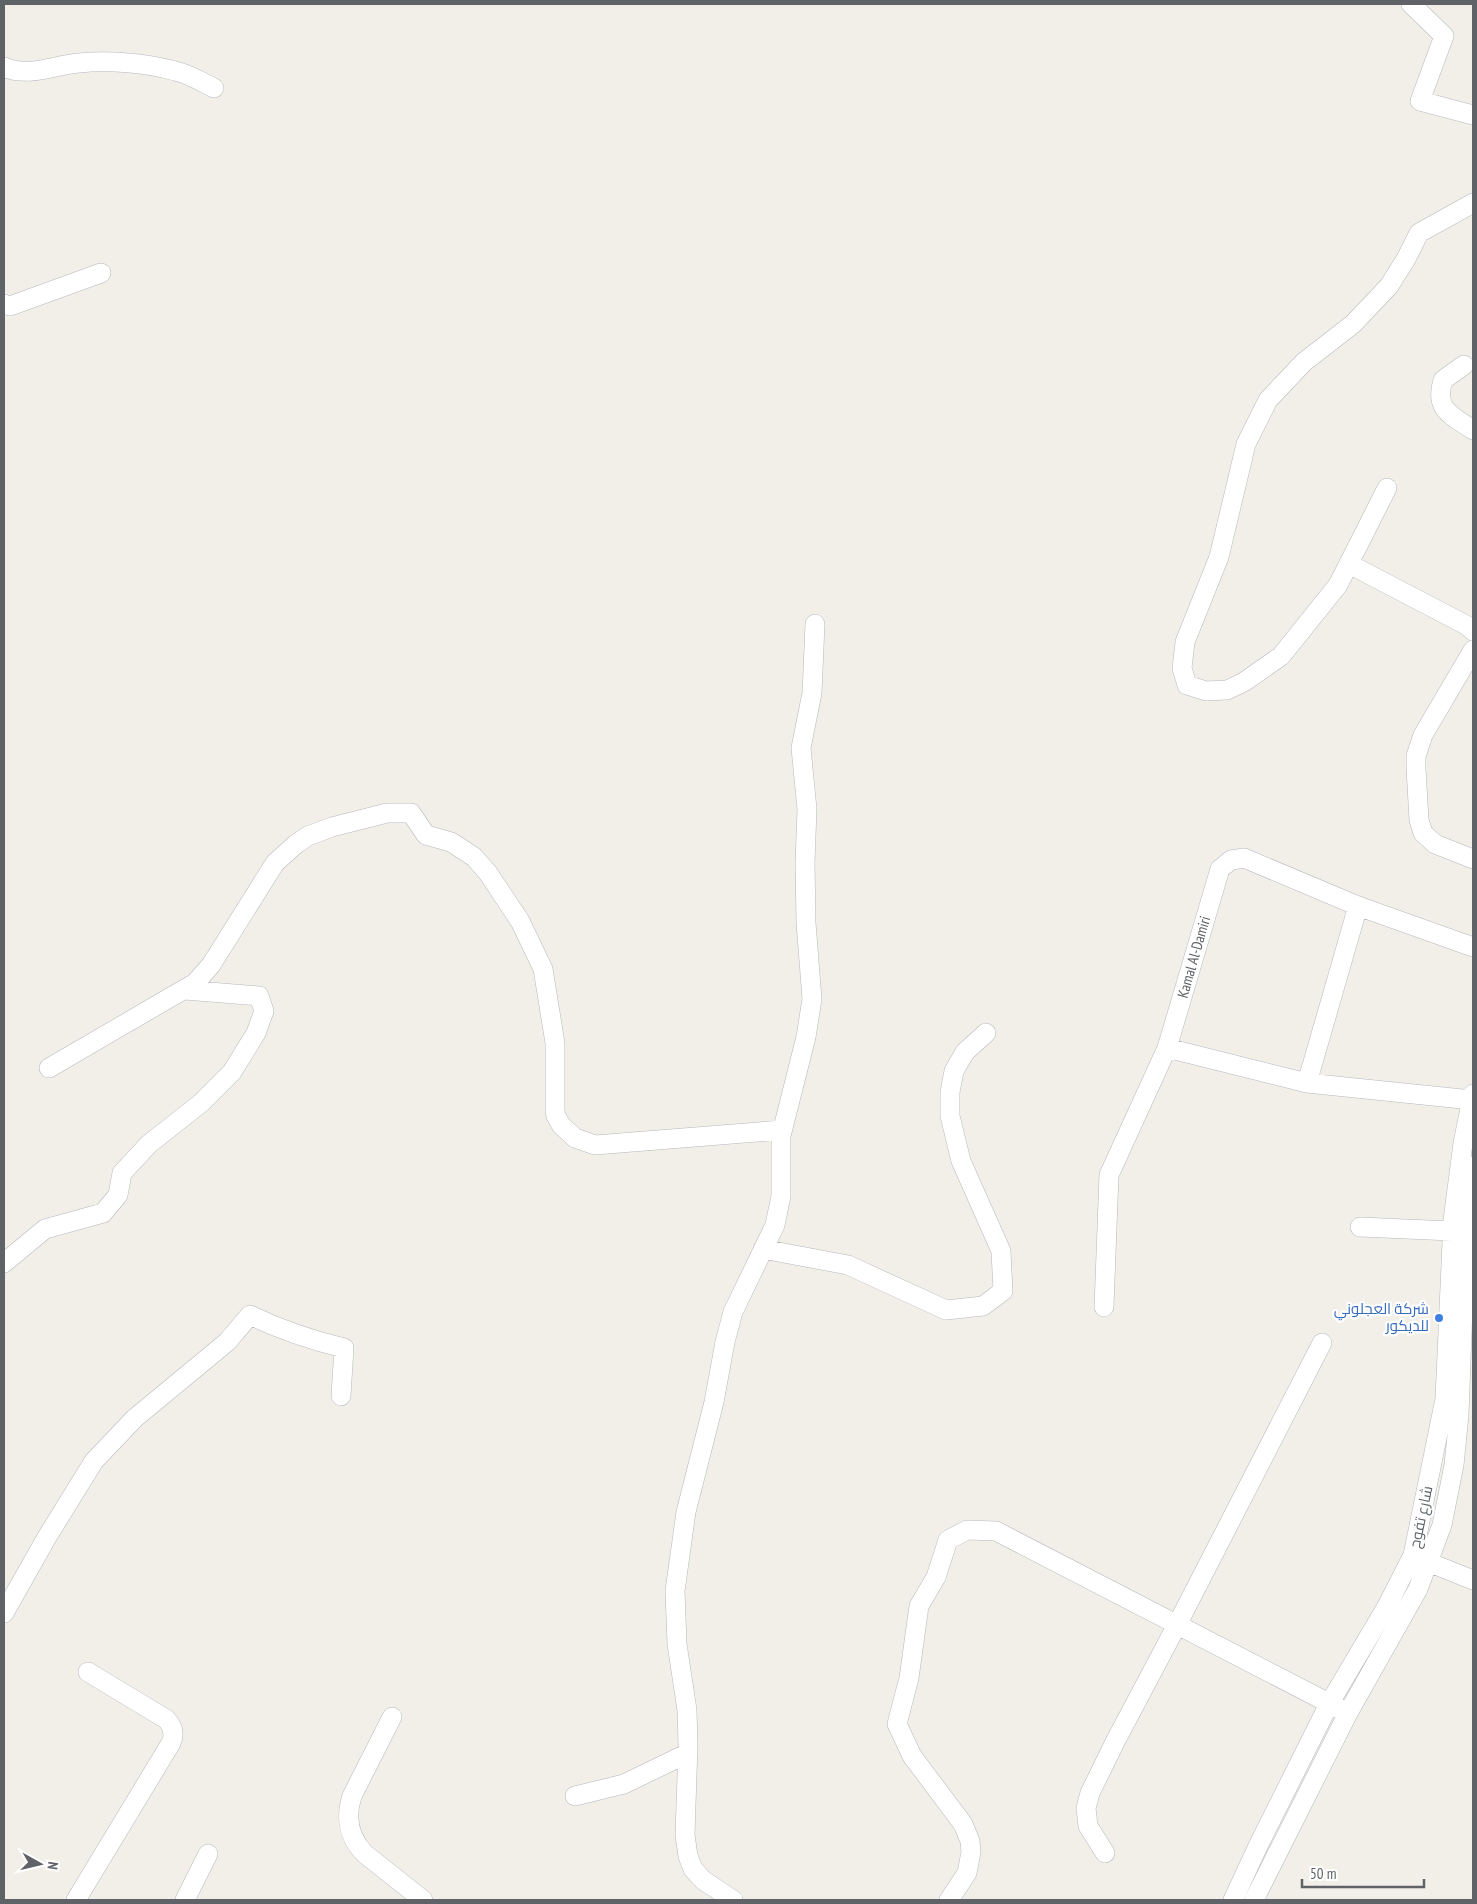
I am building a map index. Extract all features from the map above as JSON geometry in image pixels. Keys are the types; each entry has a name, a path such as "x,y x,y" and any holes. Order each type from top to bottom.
{"street":[{"path":"1411,4 1444,36 1420,101 1473,116"},
{"path":"4,68 16,72 44,70 79,63 130,63 176,71 214,88"},
{"path":"1387,488 1338,585 1281,656 1244,682 1227,690 1206,691 1187,685 1182,668 1185,642 1220,557 1246,444 1268,400 1304,362 1353,324 1390,286 1419,233 1473,203"},
{"path":"4,304 10,306 101,273"},
{"path":"1464,365 1442,380 1440,402 1448,414 1473,430"},
{"path":"1349,564 1466,625 1473,631"},
{"path":"733,1900 703,1880 693,1869 688,1856 685,1835 688,1752 687,1710 677,1644 675,1591 686,1512 714,1402 725,1342 733,1312 774,1225 781,1196 781,1136 806,1037 812,999 806,922 805,863 807,809 801,748 812,693 815,624"},
{"path":"1473,650 1423,735 1417,751 1416,768 1419,820 1423,833 1435,844 1473,859"},
{"path":"49,1068 185,990 204,975 268,873 284,854 296,844 308,836 332,827 387,813 411,813 426,834 451,842 474,857 520,920 543,969 555,1043 555,1112 561,1125 567,1132 584,1142 595,1145 782,1130"},
{"name":"Kamal Al-Damiri","path":"1104,1307 1109,1175 1167,1048 1220,869 1231,860 1244,858 1358,906 1473,947"},
{"path":"1307,1083 1358,906"},
{"path":"4,1263 45,1229 103,1213 118,1195 122,1172 149,1144 201,1103 232,1072 256,1033 264,1011 259,996 185,990"},
{"path":"763,1249 848,1265 946,1310 982,1306 1004,1291 1001,1251 961,1161 950,1116 950,1092 954,1071 965,1052 986,1033"},
{"path":"1167,1048 1307,1083 1472,1097"},
{"name":"شارع تفوح","path":"1233,1900 1258,1844 1329,1704 1387,1606 1414,1554 1445,1399 1452,1232 1463,1143 1472,1097"},
{"path":"1254,1900 1348,1713 1418,1589 1442,1525 1454,1464 1467,1355 1466,1226 1473,1166"},
{"path":"1360,1227 1452,1232"},
{"path":"4,1613 47,1537 94,1461 135,1418 227,1342 250,1315 280,1329 311,1340 344,1348 341,1396"},
{"path":"1105,1853 1088,1826 1086,1808 1088,1798 1116,1740 1322,1343"},
{"path":"949,1900 967,1873 971,1852 970,1841 964,1824 912,1756 897,1724 909,1678 919,1606 936,1577 948,1540 967,1530 996,1530 1348,1713"},
{"path":"1428,1562 1473,1580"},
{"path":"76,1900 171,1743 173,1732 171,1724 166,1719 88,1672"},
{"path":"392,1716 352,1796 348,1808 350,1829 358,1847 367,1856 423,1900"},
{"path":"575,1796 624,1784 688,1752"},
{"path":"185,1900 208,1854"}],"place":[{"name":"شركة العجلوني للديكور","path":"1439,1318"}]}
